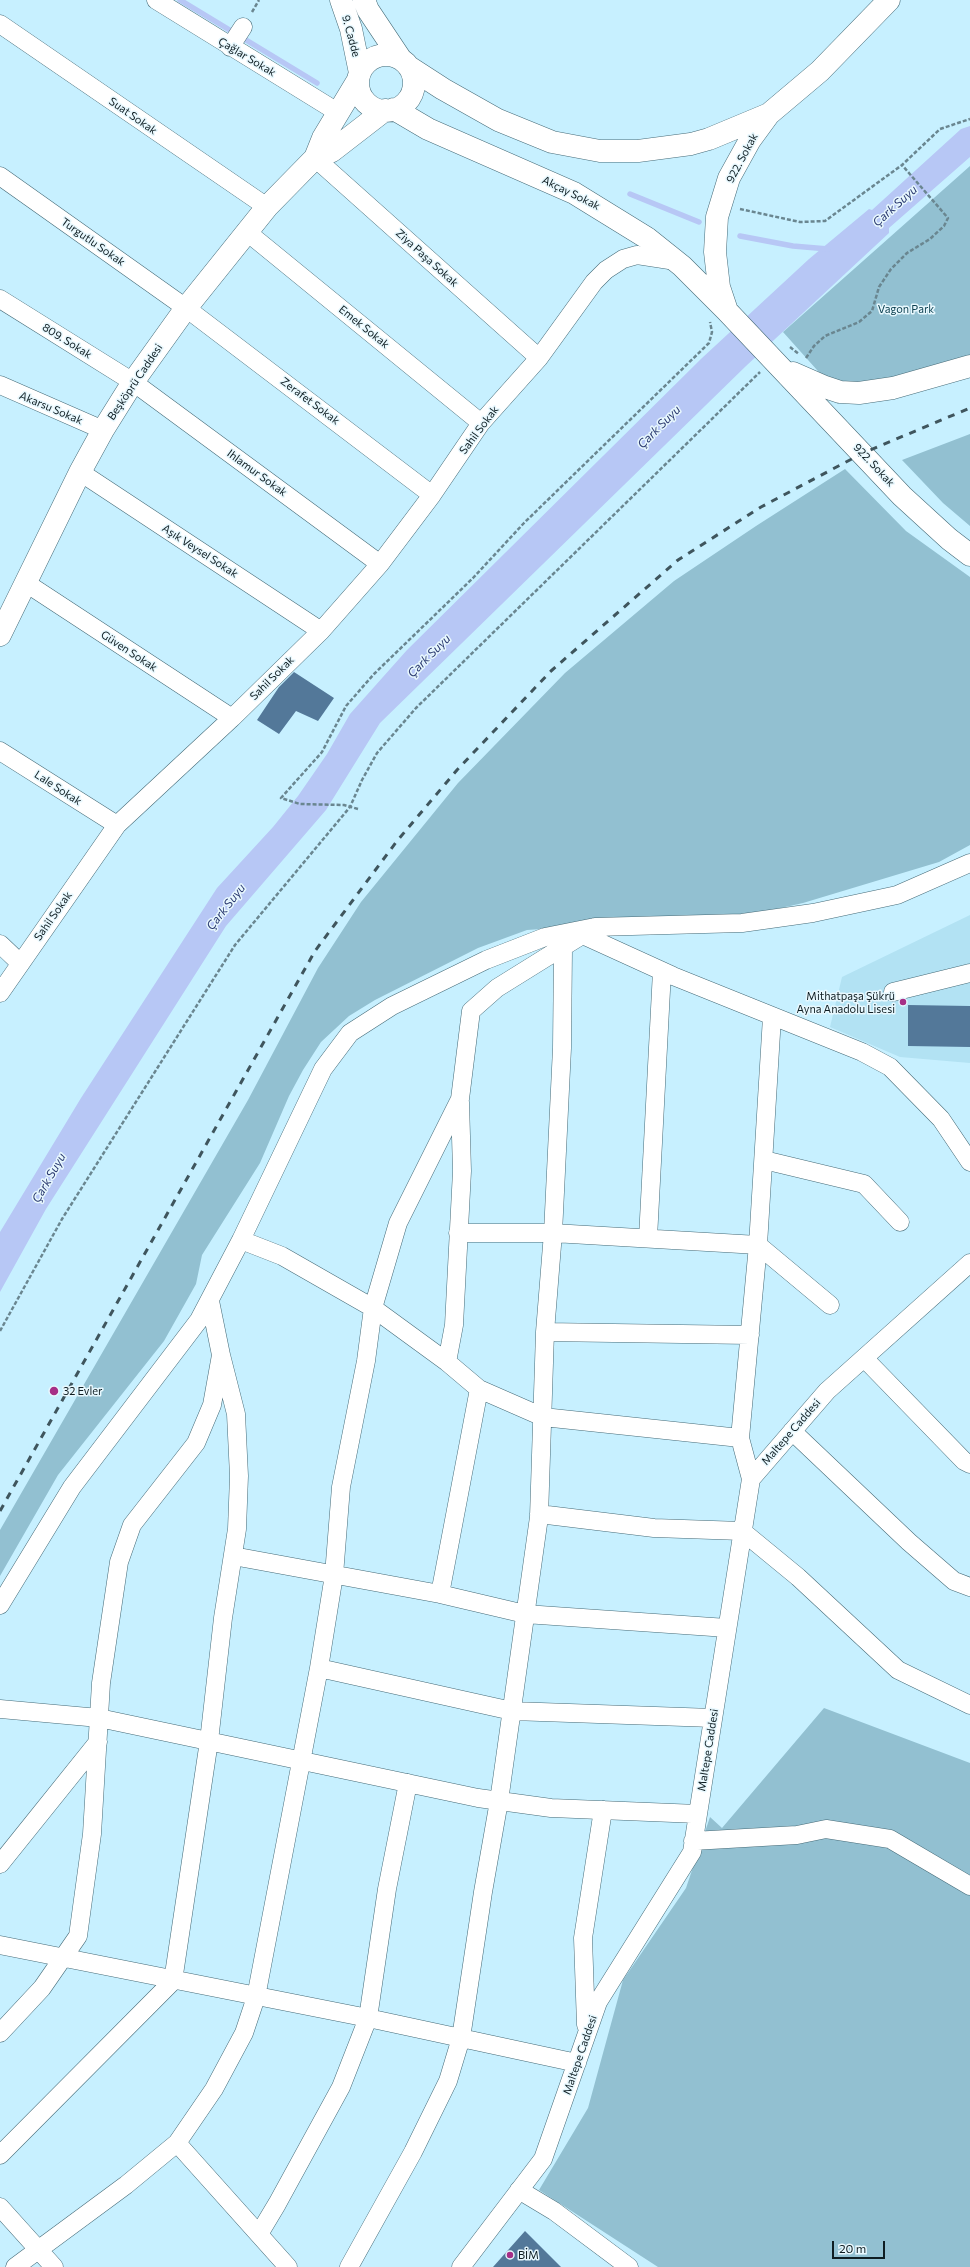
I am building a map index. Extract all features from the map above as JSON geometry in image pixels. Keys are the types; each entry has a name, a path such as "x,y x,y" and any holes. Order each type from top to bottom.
{"main road":[{"name":"9. Cadde","path":"341,0 351,29 359,77"},
{"name":"9. Cadde","path":"364,0 368,10 405,63"},
{"name":"922. Sokak","path":"889,0 820,71 769,114 750,140 729,178 717,217 716,269 719,287 718,316 773,366 902,496 948,539 970,555"},
{"path":"315,158 323,138 339,113 366,63 376,56 384,55 405,63 443,89 498,120 552,142 600,150 646,151 691,144 709,140 769,114"},
{"path":"315,158 332,151 390,110 408,100 413,92 413,75 405,63"},
{"path":"359,77 361,95 366,101 378,109 390,110"},
{"name":"Akçay Sokak","path":"390,110 428,129 594,204 647,238 676,261 718,316"},
{"name":"Beşköprü Caddesi","path":"0,635 80,472 103,430 133,382 186,308 266,207 315,158"},
{"name":"922. Sokak","path":"773,366 840,392 859,393 893,388 970,366"}],"street":[{"name":"Çağlar Sokak","path":"156,0 339,113"},
{"name":"Suat Sokak","path":"0,24 266,207"},
{"path":"230,47 243,27"},
{"name":"Ziya Paşa Sokak","path":"315,158 539,358"},
{"name":"Turgutlu Sokak","path":"0,176 186,308"},
{"name":"Emek Sokak","path":"247,232 481,423"},
{"name":"Sahil Sokak","path":"0,993 117,826 232,718 321,630 380,564 432,495 481,423 539,358 594,282 606,270 623,259 636,255 676,261"},
{"name":"809. Sokak","path":"0,299 133,382"},
{"name":"Zerafet Sokak","path":"186,308 432,495"},
{"name":"Ihlamur Sokak","path":"133,382 380,564"},
{"name":"Akarsu Sokak","path":"0,385 103,430"},
{"name":"Aşık Veysel Sokak","path":"80,472 321,630"},
{"name":"Güven Sokak","path":"26,583 232,718"},
{"name":"Lale Sokak","path":"0,751 117,826"},
{"path":"0,1606 72,1487 199,1320 241,1240 323,1069 350,1033 392,1006 486,960 545,937 589,931 742,923 813,914 898,895 970,863"},
{"path":"447,1362 454,1325 462,1171 460,1099 471,1011 497,988 563,949 589,931"},
{"path":"589,931 662,971 772,1017 862,1052 890,1067 940,1118 970,1162"},
{"path":"0,944 20,963"},
{"path":"349,2267 416,2145 448,2081 461,2038 483,1892 499,1801 539,1514 545,1332 553,1233 562,1048 563,949"},
{"path":"648,1238 662,971"},
{"path":"893,992 970,973"},
{"path":"750,1479 740,1438 758,1245 772,1017"},
{"path":"15,2267 126,2185 177,2144 214,2089 244,2034 256,1997 300,1760 319,1668 334,1575 341,1487 366,1361 373,1308 398,1223 460,1099"},
{"path":"764,1160 864,1184 900,1222"},
{"path":"458,1232 553,1233 758,1245 830,1305"},
{"path":"241,1240 282,1256 373,1308 447,1362 478,1389 543,1417 740,1438"},
{"name":"Maltepe Caddesi","path":"460,2267 543,2159 598,2002 692,1852 750,1479 826,1391 970,1263"},
{"path":"0,2155 172,1981 209,1741 223,1618 237,1529 238,1491 236,1414 221,1355 210,1301"},
{"path":"545,1332 750,1335"},
{"path":"0,2034 42,1988 78,1936 92,1834 101,1683 119,1562 132,1525 196,1443 212,1406 221,1355"},
{"path":"864,1358 968,1460"},
{"path":"440,1594 478,1389"},
{"path":"792,1431 909,1542 954,1581 970,1587"},
{"path":"539,1514 654,1528 742,1531 798,1577 898,1670 970,1705"},
{"path":"233,1556 440,1594 525,1614 727,1628"},
{"path":"319,1668 512,1711 713,1718"},
{"path":"0,1709 99,1718 499,1801 551,1808 698,1814"},
{"path":"0,1864 98,1742"},
{"path":"259,2234 341,2087 368,2018 387,1889 408,1783"},
{"path":"586,2036 583,1938 603,1810"},
{"path":"693,1841 797,1834 826,1829 890,1839 970,1886"},
{"path":"0,1945 172,1981 368,2018 577,2063"},
{"path":"177,2144 288,2267"},
{"path":"520,2190 554,2211 629,2267"},
{"path":"0,2207 54,2267"}],"path":[{"path":"739,209 800,222 825,221 902,165 940,129 970,119"},
{"path":"806,359 814,346 825,336 859,322 872,311 879,287 891,269 907,253 944,226 948,218 902,165"},
{"path":"358,809 344,805 300,804 281,798 322,752 346,706 374,674 473,578 524,523 709,343 718,316"},
{"path":"0,1331 62,1219 235,945 350,807 362,780 378,753 416,708 773,366"}],"shaded area":[{"name":"Mithatpaşa Şükrü Ayna Anadolu Lisesi","path":"970,915 970,1063 900,1057 830,1027 842,977"}],"green space":[{"name":"Vagon Park","path":"970,166 970,361 834,389 783,332"},
{"path":"970,434 970,526 943,503 902,460"},
{"path":"845,469 906,531 970,577 970,845 939,862 803,903 750,915 527,930 478,948 375,1000 349,1016 321,1042 303,1070 289,1096 260,1163 202,1255 196,1284 164,1341 58,1475 0,1576 0,1530 248,1100 318,968 361,902 458,783 565,673 674,581"},
{"path":"824,1708 970,1763 970,2267 658,2267 539,2190 588,2108 623,1980 686,1888 710,1817 722,1828"}],"water":[{"name":"Çark Suyu","path":"970,126 970,157 889,228 889,233 746,366 380,723 326,810 226,926 46,1209 0,1292 0,1232 81,1098 217,888 273,827 298,796 327,754 350,714 407,650 702,358 809,259 869,209 872,210 961,129"}],"building":[{"path":"294,672 334,698 318,721 296,711 279,734 257,720 279,687"},
{"path":"908,1005 970,1006 970,1047 908,1046"},
{"path":"525,2231 561,2267 493,2267"}],"waterway":[{"path":"180,0 317,83"},
{"path":"630,194 699,222"},
{"path":"740,236 793,246 828,249"}],"railway":[{"path":"0,1511 315,951 397,841 457,770 551,671 678,560 761,507 863,453 970,408"}],"place":[{"name":"Mithatpaşa Şükrü Ayna Anadolu Lisesi","path":"903,1002"},
{"name":"32 Evler","path":"54,1391"},
{"name":"BİM","path":"510,2255"}]}
